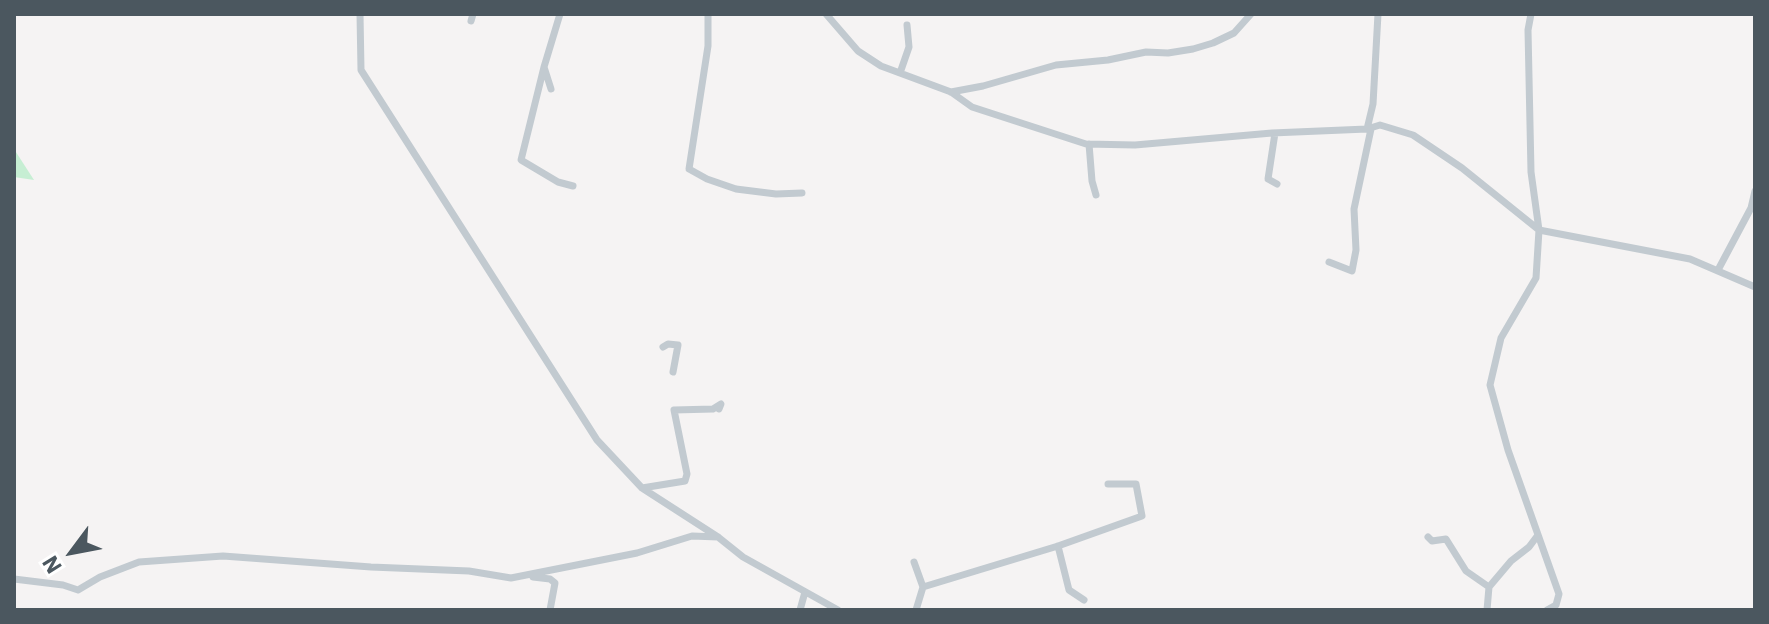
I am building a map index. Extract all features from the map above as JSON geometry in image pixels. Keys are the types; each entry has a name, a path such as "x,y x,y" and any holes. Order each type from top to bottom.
{"street":[{"path":"360,14 361,70 597,440 642,488 718,537 743,557 838,610"},
{"path":"560,14 521,160 558,182 573,186"},
{"path":"708,14 708,46 689,169 736,189 776,194 802,193"},
{"path":"951,92 1056,65 1108,60 1146,52 1193,49 1234,33 1251,14"},
{"path":"1329,262 1352,271 1356,250 1354,209 1373,104 1378,14"},
{"path":"1531,14 1528,30 1531,172 1539,230 1536,278 1501,338 1490,385 1508,450 1559,594 1556,605 1547,610"},
{"path":"831,16 858,51 881,66 951,92 972,107 1089,144 1135,145 1275,133 1369,129 1380,125 1413,135 1462,168 1539,230 1690,259 1755,287"},
{"path":"900,73 909,47 907,25"},
{"path":"544,67 551,89"},
{"path":"1275,133 1268,179 1277,184"},
{"path":"1089,144 1096,195"},
{"path":"1718,270 1751,208 1755,191"},
{"path":"663,347 678,345 673,372"},
{"path":"642,488 685,481 687,474 674,410 713,409 721,404 719,409"},
{"path":"923,587 1058,546 1142,516 1136,484 1108,484"},
{"path":"1487,610 1489,587 1538,535"},
{"path":"511,578 637,553 692,536 718,537"},
{"path":"1428,537 1432,541 1446,539 1466,571 1489,587"},
{"path":"1058,546 1069,590 1084,600"},
{"path":"14,579 78,590 100,577 139,562 223,556 469,571 511,578 540,577 555,583 550,610"},
{"path":"914,562 923,587 916,610"},
{"path":"800,610 805,592"}],"green space":[{"path":"14,149 34,180 14,177"}]}
